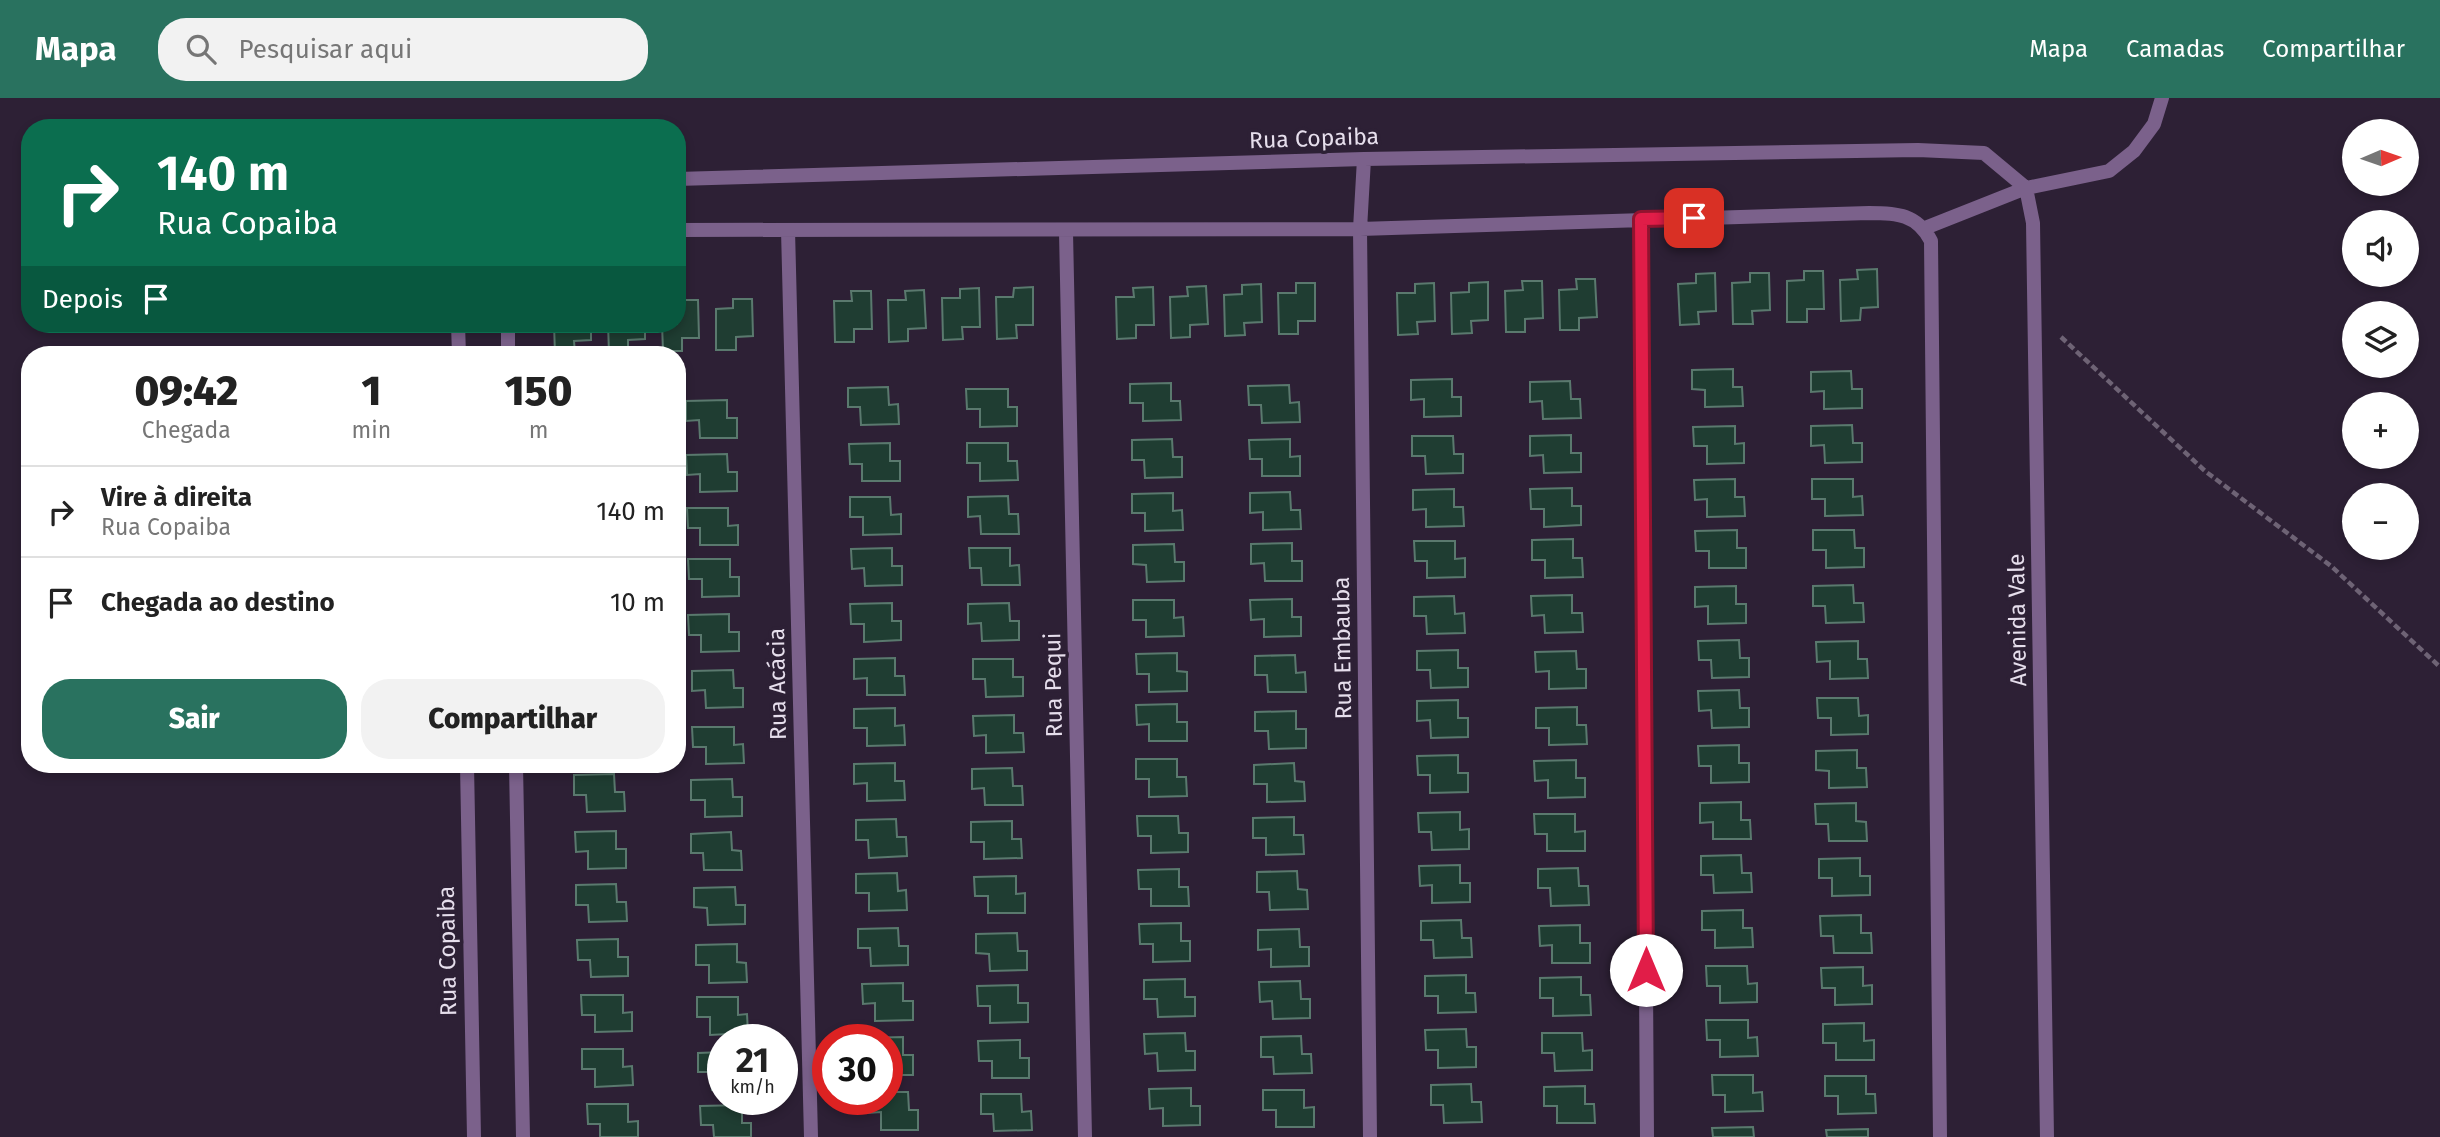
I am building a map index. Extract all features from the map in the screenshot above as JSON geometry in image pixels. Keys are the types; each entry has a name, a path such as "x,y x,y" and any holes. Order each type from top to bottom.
{"street":[{"path":"1925,228 2026,188 2109,171 2134,151 2154,124 2162,98"},
{"name":"Rua Copaiba","path":"686,179 1364,159 1953,150 1984,153 2026,188"},
{"name":"Rua Embauba","path":"1364,159 1360,229 1370,1137"},
{"name":"Avenida Vale","path":"2026,188 2033,223 2035,311 2047,1137"},
{"path":"686,229 1066,232 1360,229 1894,213 1914,218 1925,228 1931,241 1940,1137"},
{"path":"1641,219 1647,1137"},
{"name":"Rua Acácia","path":"788,230 811,1137"},
{"name":"Rua Pequi","path":"1066,232 1085,1137"},
{"name":"Rua Copaiba","path":"467,773 474,1137"},
{"path":"516,773 523,1137"}],"path":[{"path":"2035,311 2092,368 2205,471 2331,566 2440,667"}],"building":[{"path":"1877,269 1878,307 1861,308 1860,320 1841,321 1840,280 1858,279 1857,270"},
{"path":"1804,271 1823,271 1824,309 1807,309 1807,322 1787,322 1787,281 1804,280"},
{"path":"1715,273 1716,311 1698,312 1699,324 1680,325 1678,284 1696,283 1696,274"},
{"path":"1750,273 1769,273 1770,310 1752,311 1753,324 1733,324 1732,283 1750,282"},
{"path":"1576,279 1595,279 1597,317 1579,318 1579,330 1560,330 1559,290 1577,289"},
{"path":"1522,281 1542,281 1543,318 1525,319 1525,332 1506,332 1505,291 1523,290"},
{"path":"1488,282 1488,320 1471,321 1472,333 1452,334 1451,293 1469,292 1469,283"},
{"path":"1296,283 1315,283 1315,321 1298,321 1298,334 1279,334 1278,293 1296,293"},
{"path":"1434,283 1435,321 1417,322 1418,334 1398,335 1397,293 1415,293 1415,284"},
{"path":"1261,284 1262,322 1244,323 1245,335 1225,336 1224,295 1242,294 1242,285"},
{"path":"1206,286 1208,324 1190,325 1190,337 1171,338 1170,297 1188,296 1187,287"},
{"path":"1033,287 1033,325 1016,325 1017,338 997,339 996,297 1013,297 1014,288"},
{"path":"1153,287 1154,325 1136,325 1136,338 1117,339 1116,297 1134,297 1133,288"},
{"path":"979,288 980,327 962,327 963,339 943,340 942,298 960,298 960,289"},
{"path":"924,290 926,328 908,329 908,341 889,342 888,300 906,300 905,291"},
{"path":"851,291 871,291 872,329 854,329 854,342 835,342 834,301 852,301"},
{"path":"733,299 752,299 753,336 736,337 736,350 716,350 716,309 733,308"},
{"path":"686,300 698,300 699,338 682,338 682,346 663,346 662,333 686,333"},
{"path":"554,333 591,333 591,340 574,341 574,346 555,346"},
{"path":"608,333 645,333 645,339 628,340 628,346 609,346"},
{"path":"1733,369 1733,387 1742,387 1743,406 1705,407 1705,390 1692,389 1692,370"},
{"path":"1851,371 1852,389 1862,389 1862,408 1824,409 1824,391 1811,392 1811,372"},
{"path":"1452,379 1452,397 1461,397 1461,416 1424,417 1424,399 1411,400 1411,380"},
{"path":"1570,381 1571,399 1580,399 1581,418 1543,419 1542,401 1530,402 1530,382"},
{"path":"1171,383 1171,401 1180,401 1181,420 1143,421 1143,403 1130,403 1130,384"},
{"path":"1289,385 1290,403 1299,402 1300,422 1262,423 1261,405 1249,405 1248,386"},
{"path":"888,387 889,405 898,404 899,424 861,425 860,407 848,407 848,388"},
{"path":"966,389 1008,389 1008,407 1017,407 1017,426 980,427 980,409 967,409"},
{"path":"727,400 727,418 737,418 737,438 700,438 699,420 686,421 686,401"},
{"path":"1852,425 1853,443 1862,443 1862,462 1825,463 1824,445 1811,446 1811,426"},
{"path":"1735,426 1735,444 1744,443 1744,463 1707,464 1707,446 1694,446 1693,427"},
{"path":"1571,435 1571,453 1581,453 1581,472 1544,473 1543,455 1530,456 1530,436"},
{"path":"1412,436 1453,436 1454,454 1463,454 1463,473 1426,474 1425,456 1412,456"},
{"path":"1172,439 1173,457 1182,457 1182,477 1145,478 1144,460 1132,460 1132,440"},
{"path":"1290,439 1290,457 1300,456 1300,476 1262,476 1262,459 1250,459 1249,440"},
{"path":"890,443 890,461 900,461 900,481 862,481 862,464 850,464 849,444"},
{"path":"967,443 1008,443 1008,461 1017,461 1018,480 980,481 980,463 967,463"},
{"path":"727,454 728,472 737,472 737,491 700,492 700,474 687,475 686,455"},
{"path":"1735,479 1735,497 1744,497 1745,516 1707,517 1707,499 1695,500 1694,480"},
{"path":"1812,479 1853,479 1853,497 1862,496 1863,515 1825,516 1825,499 1812,499"},
{"path":"1572,488 1572,506 1581,506 1581,525 1544,527 1544,509 1531,509 1530,489"},
{"path":"1454,489 1454,507 1463,507 1464,526 1426,527 1426,509 1413,510 1413,490"},
{"path":"1290,492 1291,510 1300,510 1301,529 1263,530 1263,512 1250,513 1250,493"},
{"path":"1173,493 1173,511 1182,510 1183,530 1145,531 1145,513 1132,513 1132,494"},
{"path":"1008,496 1009,514 1018,514 1019,534 981,534 980,516 968,517 968,497"},
{"path":"850,497 890,497 891,515 901,514 901,534 863,535 863,517 850,517"},
{"path":"687,508 728,508 728,526 738,525 738,545 700,545 700,528 688,528"},
{"path":"1737,530 1737,548 1746,548 1746,568 1709,568 1709,551 1696,551 1695,531"},
{"path":"1813,530 1854,530 1855,548 1864,548 1864,567 1826,568 1826,550 1813,550"},
{"path":"1573,539 1573,558 1582,558 1583,577 1545,578 1545,560 1532,560 1532,540"},
{"path":"1414,541 1455,541 1455,559 1465,558 1465,577 1427,578 1427,561 1415,561"},
{"path":"1292,543 1292,561 1302,561 1302,581 1265,581 1264,563 1251,564 1251,544"},
{"path":"1174,544 1175,562 1184,562 1184,581 1147,582 1146,565 1133,564 1133,545"},
{"path":"892,548 892,566 902,566 902,585 865,586 864,568 852,569 851,549"},
{"path":"969,548 1010,548 1010,566 1019,565 1020,585 982,585 981,568 970,568"},
{"path":"688,559 730,559 730,577 739,577 739,596 702,597 702,579 689,579"},
{"path":"1853,585 1854,603 1863,603 1864,622 1826,623 1825,606 1813,606 1813,586"},
{"path":"1736,586 1736,604 1746,604 1746,623 1708,624 1708,606 1695,607 1695,587"},
{"path":"1572,595 1572,613 1582,613 1583,632 1545,633 1544,615 1532,616 1531,596"},
{"path":"1454,596 1455,614 1464,613 1465,633 1427,634 1426,616 1414,616 1414,597"},
{"path":"1292,599 1292,617 1301,617 1301,636 1264,637 1264,619 1251,620 1250,600"},
{"path":"1133,600 1174,600 1174,618 1183,617 1184,636 1146,637 1146,620 1133,620"},
{"path":"892,603 892,621 901,621 901,640 864,642 864,624 851,624 850,604"},
{"path":"1009,603 1010,621 1019,621 1019,640 982,641 981,623 968,624 968,604"},
{"path":"729,614 729,632 739,632 739,651 701,652 701,635 689,635 688,615"},
{"path":"1739,640 1740,658 1749,658 1749,677 1712,678 1711,660 1699,660 1698,641"},
{"path":"1858,641 1858,659 1867,659 1868,678 1830,679 1830,661 1817,662 1816,642"},
{"path":"1458,650 1458,668 1468,668 1468,687 1431,688 1430,670 1417,670 1417,651"},
{"path":"1576,651 1577,669 1586,669 1586,688 1549,689 1549,671 1536,672 1535,652"},
{"path":"1177,653 1177,671 1187,672 1187,691 1149,692 1149,674 1137,674 1136,654"},
{"path":"1295,655 1296,673 1305,672 1306,692 1268,692 1267,675 1255,675 1255,656"},
{"path":"895,658 895,676 904,676 905,695 867,695 867,678 854,679 854,659"},
{"path":"973,659 1013,659 1013,677 1023,677 1023,696 986,697 985,679 973,679"},
{"path":"733,670 734,688 743,688 743,707 706,708 705,690 692,691 692,671"},
{"path":"1739,690 1740,708 1749,708 1749,727 1712,728 1711,710 1699,711 1698,691"},
{"path":"1817,698 1858,698 1859,716 1868,715 1868,734 1831,735 1831,718 1818,718"},
{"path":"1458,700 1458,718 1468,718 1468,737 1431,738 1430,720 1417,721 1417,701"},
{"path":"1177,704 1177,722 1187,722 1187,741 1149,741 1149,724 1137,725 1136,705"},
{"path":"1577,707 1577,725 1586,725 1587,744 1549,745 1549,728 1536,728 1536,708"},
{"path":"895,708 895,726 904,725 905,745 867,746 867,728 854,728 854,709"},
{"path":"1296,711 1296,729 1306,729 1306,748 1269,749 1268,731 1255,731 1255,712"},
{"path":"1014,715 1014,733 1023,733 1024,752 986,753 986,735 974,736 973,716"},
{"path":"692,727 734,727 734,745 743,744 744,763 706,764 706,747 693,747"},
{"path":"1739,745 1739,763 1749,763 1749,782 1711,783 1711,766 1699,766 1698,746"},
{"path":"1857,750 1857,768 1866,768 1867,787 1829,788 1829,771 1816,770 1816,751"},
{"path":"1458,755 1458,773 1468,773 1468,792 1430,793 1430,775 1418,775 1417,756"},
{"path":"1136,759 1177,759 1177,777 1186,777 1187,796 1149,797 1149,779 1136,779"},
{"path":"1576,760 1576,778 1585,778 1585,797 1548,798 1548,780 1535,781 1534,761"},
{"path":"895,763 895,781 904,781 905,800 867,801 867,783 854,784 854,764"},
{"path":"1294,763 1295,781 1304,782 1305,801 1267,802 1267,784 1254,784 1254,765"},
{"path":"1012,768 1013,786 1022,786 1023,805 985,805 984,788 972,789 972,769"},
{"path":"614,774 615,792 624,792 625,811 587,812 586,795 574,795 574,775"},
{"path":"732,779 733,797 742,797 742,816 705,817 705,800 691,800 691,780"},
{"path":"1741,802 1741,820 1750,820 1751,839 1713,839 1713,822 1700,823 1700,803"},
{"path":"1856,803 1856,821 1866,822 1867,841 1829,841 1828,824 1816,824 1815,804"},
{"path":"1460,812 1460,830 1469,829 1469,849 1432,850 1431,832 1419,832 1418,813"},
{"path":"1534,814 1575,814 1575,832 1585,831 1585,851 1547,851 1547,834 1535,834"},
{"path":"1137,816 1178,816 1179,833 1188,833 1188,852 1151,853 1151,836 1138,836"},
{"path":"1294,817 1294,835 1303,835 1304,854 1266,855 1266,838 1253,838 1253,818"},
{"path":"896,819 897,837 906,837 907,856 869,858 868,840 856,840 856,820"},
{"path":"1012,821 1012,839 1021,839 1022,858 984,859 984,842 971,842 971,822"},
{"path":"616,831 616,849 626,849 626,868 588,869 588,851 576,852 575,832"},
{"path":"731,832 732,850 741,851 742,870 704,870 703,853 691,853 691,834"},
{"path":"1741,855 1742,873 1751,873 1752,892 1714,893 1713,875 1701,875 1701,856"},
{"path":"1860,858 1860,876 1870,876 1870,895 1832,896 1832,878 1819,878 1819,859"},
{"path":"1460,865 1460,883 1470,883 1470,902 1432,903 1432,885 1420,886 1419,866"},
{"path":"1578,868 1579,886 1588,886 1589,905 1551,906 1550,888 1538,888 1538,869"},
{"path":"1179,869 1179,887 1188,887 1189,906 1151,906 1151,889 1139,889 1138,870"},
{"path":"1297,871 1298,889 1307,890 1308,909 1270,910 1269,892 1257,892 1257,872"},
{"path":"897,873 898,891 906,890 907,910 869,911 869,893 856,893 856,874"},
{"path":"1016,876 1016,894 1025,893 1025,913 988,913 988,896 975,896 974,877"},
{"path":"616,884 617,902 626,902 627,921 589,922 588,905 576,905 576,885"},
{"path":"735,887 736,905 745,905 745,924 708,925 707,908 694,907 694,888"},
{"path":"1743,910 1743,928 1752,928 1753,947 1715,948 1715,930 1702,930 1702,911"},
{"path":"1861,915 1861,933 1871,933 1872,953 1834,953 1833,936 1821,936 1820,916"},
{"path":"1461,920 1462,938 1471,938 1472,957 1434,958 1433,940 1421,940 1421,921"},
{"path":"1181,923 1181,941 1190,941 1190,961 1153,962 1153,944 1140,944 1139,924"},
{"path":"1580,925 1580,943 1590,943 1590,963 1552,963 1552,945 1540,946 1539,926"},
{"path":"898,928 899,946 908,946 908,965 871,966 870,948 858,948 858,929"},
{"path":"1299,929 1300,947 1309,947 1309,966 1271,967 1271,949 1258,950 1258,930"},
{"path":"1017,933 1018,951 1027,951 1027,970 990,971 989,954 976,953 976,934"},
{"path":"618,939 618,957 628,957 628,976 591,977 590,960 578,960 577,940"},
{"path":"737,944 737,962 746,963 747,982 709,983 709,965 696,965 696,945"},
{"path":"1706,966 1747,966 1748,984 1757,983 1757,1002 1720,1003 1720,986 1707,986"},
{"path":"1863,967 1863,986 1872,985 1872,1004 1835,1005 1835,988 1822,988 1821,968"},
{"path":"1466,975 1466,993 1475,993 1476,1012 1438,1013 1438,996 1425,996 1425,976"},
{"path":"1581,977 1581,995 1590,995 1591,1015 1553,1016 1553,998 1540,998 1540,978"},
{"path":"1185,979 1185,997 1195,997 1195,1016 1158,1017 1157,999 1144,999 1144,980"},
{"path":"1300,981 1301,999 1310,999 1310,1018 1273,1019 1272,1001 1260,1002 1259,982"},
{"path":"903,983 903,1001 913,1001 913,1020 875,1021 875,1003 863,1004 862,984"},
{"path":"1018,985 1018,1003 1028,1003 1028,1022 990,1023 990,1006 978,1006 977,986"},
{"path":"581,995 623,995 623,1013 632,1012 632,1031 595,1032 595,1015 582,1015"},
{"path":"697,997 738,997 738,1015 747,1014 748,1024 710,1024 710,1017 697,1017"},
{"path":"1706,1020 1748,1020 1748,1038 1757,1037 1758,1056 1720,1057 1720,1040 1707,1040"},
{"path":"1864,1023 1864,1041 1874,1040 1874,1060 1836,1060 1836,1043 1823,1043 1823,1024"},
{"path":"1466,1029 1467,1047 1476,1047 1476,1067 1438,1068 1438,1050 1426,1050 1425,1030"},
{"path":"1185,1033 1186,1051 1195,1051 1195,1070 1158,1071 1157,1053 1145,1054 1144,1034"},
{"path":"1542,1033 1582,1033 1583,1051 1592,1050 1592,1070 1555,1071 1554,1053 1542,1053"},
{"path":"1301,1036 1302,1054 1311,1054 1312,1073 1274,1074 1273,1057 1261,1057 1261,1037"},
{"path":"1020,1040 1020,1058 1029,1058 1029,1078 992,1078 992,1061 979,1061 978,1041"},
{"path":"582,1049 623,1049 623,1067 632,1066 633,1085 595,1087 595,1069 582,1069"},
{"path":"698,1053 707,1053 707,1072 698,1072"},
{"path":"903,1055 913,1055 913,1075 903,1075"},
{"path":"1712,1075 1753,1075 1753,1093 1762,1092 1763,1111 1725,1112 1725,1095 1713,1095"},
{"path":"1825,1076 1866,1076 1866,1094 1875,1094 1876,1113 1838,1114 1838,1096 1825,1096"},
{"path":"1471,1084 1472,1102 1481,1102 1482,1122 1444,1123 1443,1105 1431,1105 1431,1085"},
{"path":"1585,1086 1585,1104 1594,1104 1595,1123 1557,1123 1557,1106 1544,1106 1544,1087"},
{"path":"1191,1088 1191,1106 1200,1106 1200,1125 1163,1126 1163,1108 1150,1109 1149,1089"},
{"path":"1263,1090 1304,1090 1304,1108 1314,1107 1314,1127 1276,1127 1276,1110 1263,1110"},
{"path":"903,1092 908,1092 909,1110 918,1110 918,1130 881,1130 881,1115 903,1115"},
{"path":"981,1094 1021,1094 1022,1112 1031,1111 1032,1130 994,1131 993,1114 981,1114"},
{"path":"587,1104 628,1104 628,1122 638,1121 638,1137 600,1137 600,1124 588,1124"},
{"path":"700,1106 707,1106 707,1115 742,1115 742,1123 751,1123 751,1137 714,1137 713,1125 701,1125"},
{"path":"1753,1127 1754,1137 1713,1137 1712,1128"},
{"path":"1868,1129 1868,1137 1827,1137 1826,1130"}],"route":[{"path":"1646,970 1641,219 1694,218"}]}
